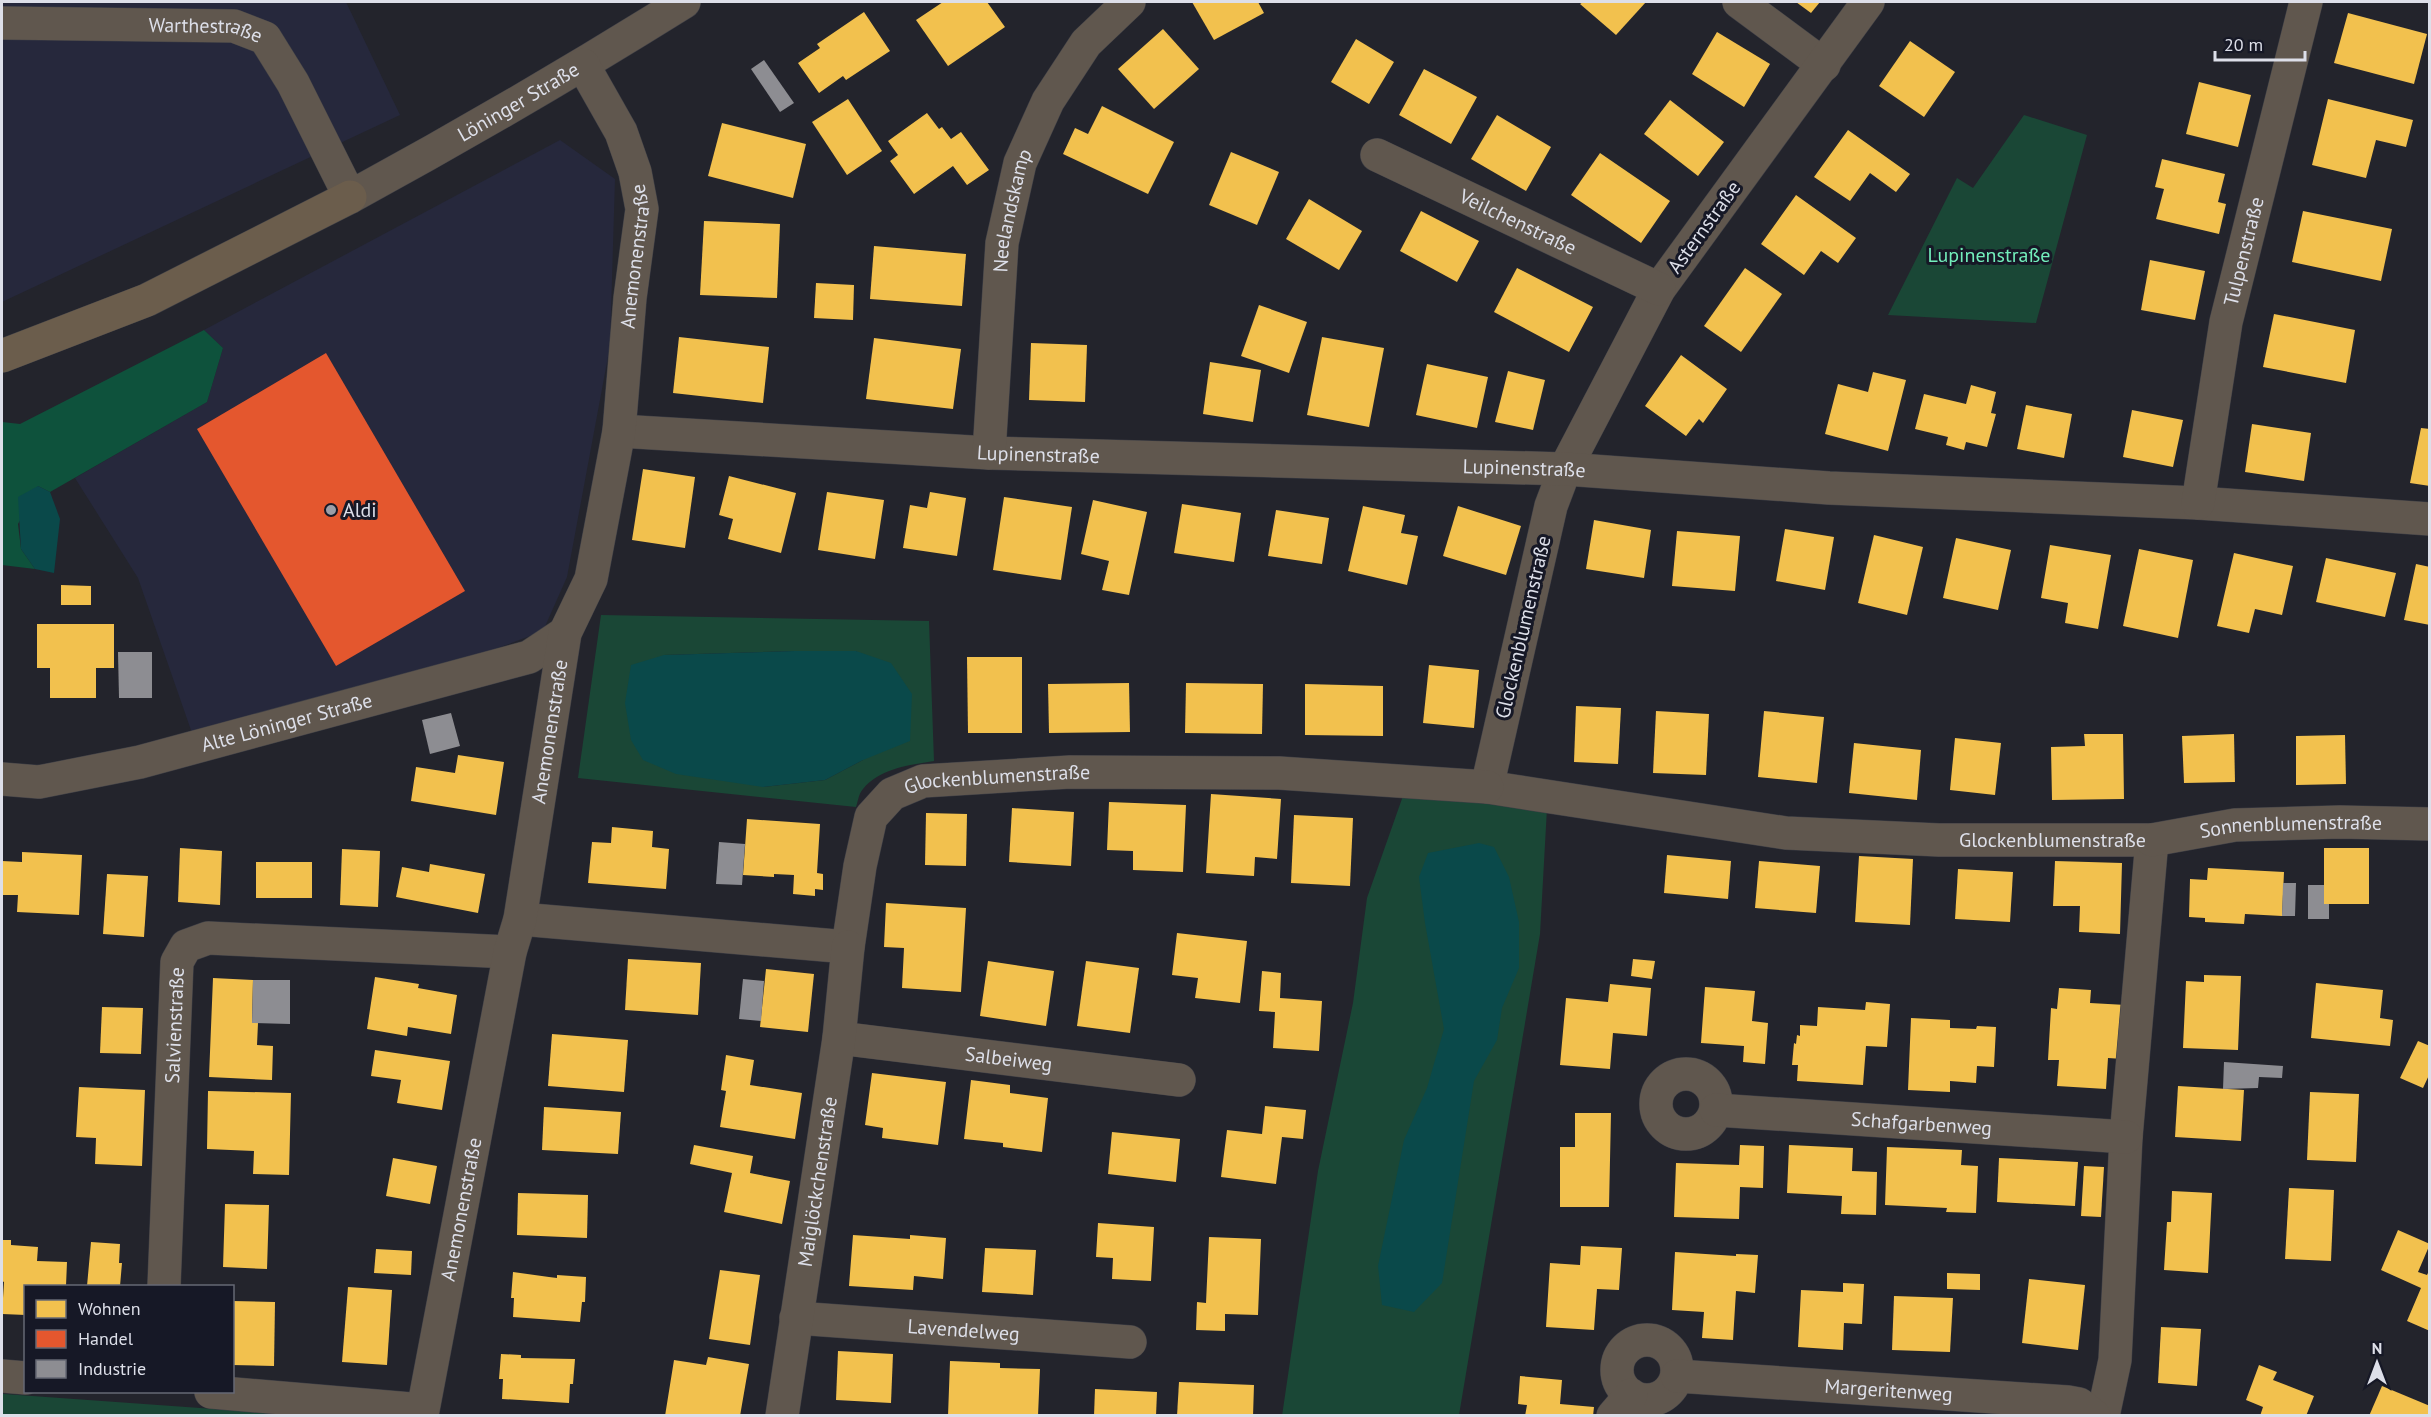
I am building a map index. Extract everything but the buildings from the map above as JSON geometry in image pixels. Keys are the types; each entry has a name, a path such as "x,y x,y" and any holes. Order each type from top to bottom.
{"highway":[{"path":"2,356 147,300 350,197"}],"street":[{"name":"Löninger Straße","path":"350,197 466,134 684,2"},
{"name":"Neelandskamp","path":"989,453 1002,243 1020,163 1048,101 1086,43 1129,2"},
{"path":"1739,2 1824,65"},
{"name":"Asternstraße","path":"1565,469 1659,289 1868,2"},
{"name":"Tulpenstraße","path":"2198,503 2226,322 2306,2"},
{"name":"Warthestraße","path":"2,23 109,13 234,26 265,38 293,83 350,197"},
{"name":"Anemonenstraße","path":"223,1393 423,1410 510,952 520,919 565,633 591,579 619,431 630,298 642,208 635,172 621,132 583,65"},
{"name":"Veilchenstraße","path":"1377,155 1659,289"},
{"name":"Lupinenstraße","path":"619,431 989,453 1565,469 1829,488 2198,503 2430,519"},
{"name":"Glockenblumenstraße","path":"1487,787 1551,506 1565,469"},
{"name":"Alte Löninger Straße","path":"2,779 39,782 140,762 529,657 565,633"},
{"name":"Glockenblumenstraße","path":"848,947 860,866 872,817 892,794 923,781 1070,772 1279,773 1487,787 1786,833 1939,840 2152,840 2126,1137 2115,1360 2103,1416"},
{"name":"Sonnenblumenstraße","path":"2152,840 2235,825 2340,822 2430,824"},
{"path":"520,919 848,947"},
{"name":"Salvienstraße","path":"165,1285 177,962 186,946 208,938 510,952"},
{"name":"Maiglöckchenstraße","path":"783,1416 839,1038 848,947"},
{"name":"Salbeiweg","path":"839,1038 1179,1080"},
{"name":"Schafgarbenweg","path":"1716,1110 2126,1137"},
{"name":"Lavendelweg","path":"796,1318 1130,1342"},
{"path":"1642,1340 1655,1340 1665,1345 1673,1354 1677,1367 1677,1376 1668,1391 1655,1399 1638,1399 1622,1405 1625,1391 1618,1381 1616,1369 1619,1356 1629,1345 1642,1340"},
{"path":"2,1376 24,1378"},
{"name":"Margeritenweg","path":"1677,1376 2068,1402 2079,1404 2094,1416"}],"shaded area":[{"path":"2,2 346,2 400,115 2,302"},
{"path":"560,140 615,179 610,346 567,577 543,631 471,658 192,733 138,578 75,478 207,402 223,348 204,330"},
{"path":"204,330 223,348 207,402 50,492 38,486 18,524 21,549 35,569 2,565 2,422 20,424"},
{"path":"38,486 50,492 60,519 54,573 35,569 21,549 18,497"},
{"path":"856,651 891,663 912,694 910,741 863,760 825,780 763,787 676,774 643,760 631,740 625,703 631,665 664,655"},
{"path":"1479,843 1494,847 1509,877 1519,922 1519,968 1502,1008 1497,1040 1474,1081 1442,1283 1414,1312 1382,1305 1378,1266 1404,1140 1427,1088 1444,1029 1419,877 1428,853"}],"green space":[{"name":"Lupinenstraße","path":"2024,115 2087,135 2036,323 1888,315 1957,178 1973,188"},
{"path":"601,615 929,621 934,761 896,769 878,776 862,791 856,807 578,778","holes":["857,651 863,760 825,780 763,787 664,655"]},
{"path":"1404,793 1547,808 1540,934 1459,1415 1282,1416 1318,1171 1353,1003 1367,898"},
{"path":"2,1394 4,1394 296,1415 2,1415"}],"place":[{"name":"Aldi","path":"331,510"}]}
